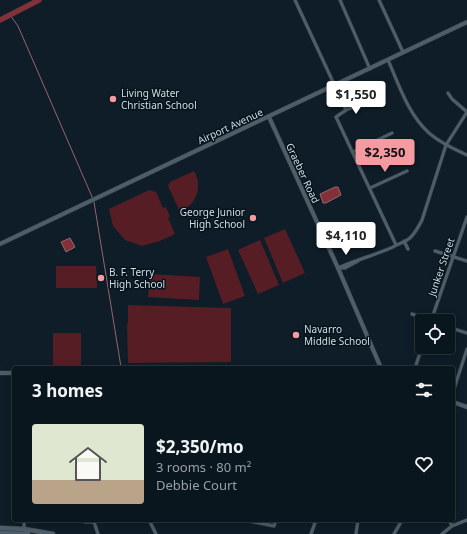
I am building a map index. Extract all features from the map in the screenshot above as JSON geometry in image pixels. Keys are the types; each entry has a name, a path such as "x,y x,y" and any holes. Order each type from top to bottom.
{"main road":[{"path":"0,528 53,534"},
{"path":"0,533 24,531 28,534"}],"street":[{"path":"295,0 346,110"},
{"path":"340,0 370,69"},
{"path":"380,0 403,52"},
{"name":"Airport Avenue","path":"0,244 467,22"},
{"path":"388,60 412,113 429,134 446,146 467,155"},
{"path":"339,268 344,268 409,239 417,230 422,220 446,146 467,112 452,99 448,93"},
{"path":"370,100 346,110 336,117 396,245"},
{"name":"Graeber Road","path":"268,117 339,268 379,366"},
{"path":"353,152 392,133"},
{"path":"370,188 407,171"},
{"name":"Junker Street","path":"433,314 467,217"},
{"path":"404,241 408,249"},
{"path":"435,251 467,261"},
{"path":"455,329 467,333"},
{"path":"455,386 467,349"},
{"path":"417,366 420,354"},
{"path":"0,373 12,373"},
{"path":"455,403 467,407"},
{"path":"442,534 452,526 467,520"},
{"path":"94,522 98,534"},
{"path":"150,522 156,534"},
{"path":"254,522 274,526 275,522"},
{"path":"311,534 315,522"},
{"path":"356,534 358,522"},
{"path":"394,534 400,522"},
{"path":"450,522 452,526"}],"shaded area":[{"path":"194,171 198,183 197,194 191,204 180,212 168,186 170,182"},
{"path":"338,187 341,195 326,203 323,203 320,194"},
{"path":"149,190 156,192 163,208 166,207 170,217 168,218 175,234 160,241 142,246 125,240 113,226 109,209"},
{"path":"285,229 305,273 283,283 264,238"},
{"path":"70,238 75,247 66,252 61,242"},
{"path":"260,240 279,285 258,294 238,250"},
{"path":"228,249 245,296 223,304 206,257"},
{"path":"56,266 96,266 97,288 56,288"},
{"path":"150,274 200,277 199,300 148,297"},
{"path":"128,305 231,308 231,362 128,363"},
{"path":"53,333 81,333 81,365 53,365"}],"waterway":[{"path":"0,20 39,0"},
{"path":"10,15 18,26 93,199"},
{"path":"94,202 121,366"}],"place":[{"name":"Living Water Christian School","path":"113,99"},
{"name":"George Junior High School","path":"253,218"},
{"name":"B. F. Terry High School","path":"101,278"},
{"name":"Navarro Middle School","path":"296,335"}]}
